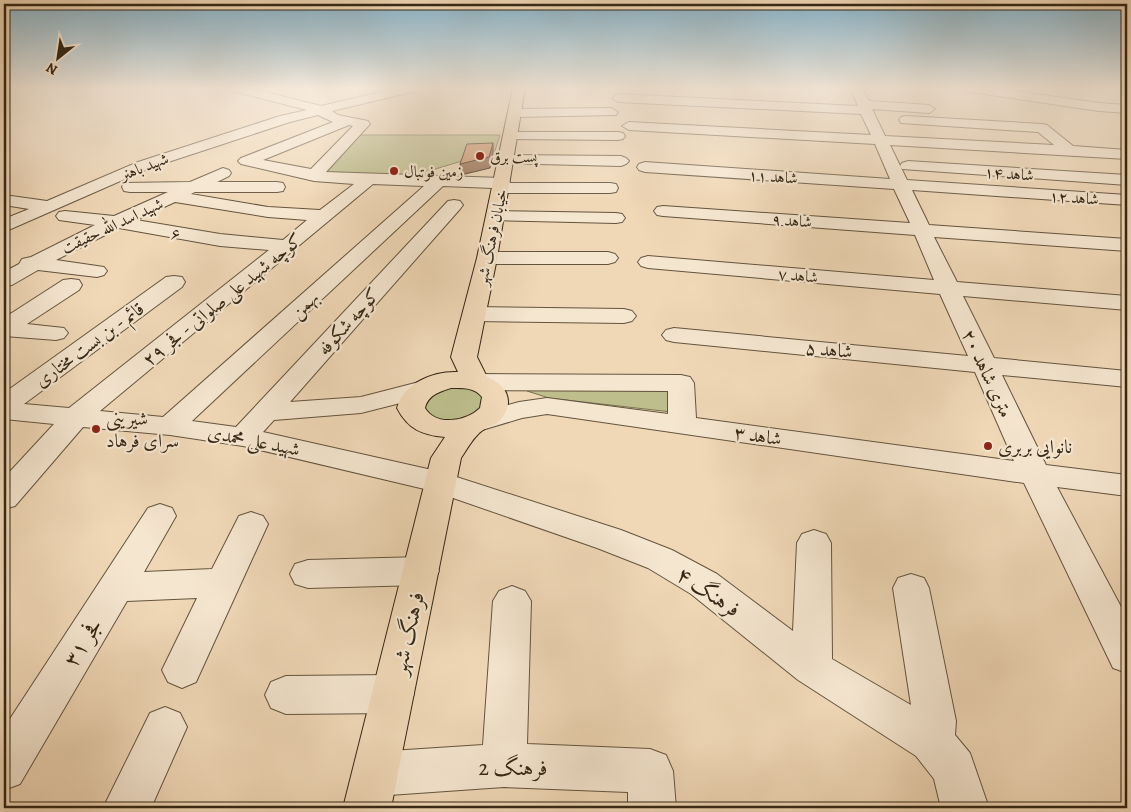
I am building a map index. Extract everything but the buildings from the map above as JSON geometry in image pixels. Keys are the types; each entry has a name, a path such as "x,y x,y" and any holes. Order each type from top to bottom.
{"main road":[{"name":"خیابان فرهنگ شهر","path":"464,357 487,258 513,126"},
{"path":"464,357 496,400 494,409 457,441 433,446 410,409 411,402 464,357"},
{"path":"432,385 459,380 485,387"},
{"name":"فرهنگ شهر","path":"371,791 421,571 433,446"}],"street":[{"name":"شهید باهنر","path":"4,226 127,172 265,126"},
{"path":"335,126 246,161 362,185 416,192"},
{"path":"314,176 360,126"},
{"path":"629,126 1127,154"},
{"name":"۲۰ متری شاهد","path":"873,126 1035,474 1127,656"},
{"path":"1006,126 1042,128 1069,151"},
{"path":"247,131 276,134"},
{"path":"1049,134 1076,136"},
{"path":"511,136 618,136"},
{"path":"207,144 242,149"},
{"path":"506,160 621,160"},
{"name":"شاهد ۱۱","path":"645,167 896,175"},
{"name":"شهید اسد الله حقیقت","path":"4,280 82,238 223,173"},
{"name":"شاهد ۱۴","path":"896,175 1127,180"},
{"name":"شاهد ۱۲","path":"896,175 1127,200"},
{"name":"بهمن","path":"177,420 416,192 438,182 501,186"},
{"name":"کوچه شهید علی صلواتی - فجر ۲۹","path":"4,498 84,410 362,185"},
{"path":"501,186 610,188"},
{"path":"130,187 277,187"},
{"name":"کوچه شکوفه","path":"255,423 454,205 416,192"},
{"path":"173,196 268,212 323,216"},
{"path":"4,200 48,206"},
{"name":"شاهد ۹","path":"663,211 1127,245"},
{"name":"۶","path":"65,216 116,222 220,240 287,246"},
{"path":"495,216 616,218"},
{"path":"53,236 82,238"},
{"path":"487,258 608,258"},
{"path":"4,261 97,271"},
{"name":"شاهد ۷","path":"648,262 1127,303"},
{"name":"قائم - بن بست مختاری","path":"8,404 174,282"},
{"path":"4,328 71,285"},
{"path":"474,314 624,316"},
{"path":"4,328 56,332"},
{"name":"شاهد ۵","path":"674,335 1127,379"},
{"path":"485,387 681,383 682,424"},
{"path":"255,423 361,405 432,385"},
{"path":"485,387 547,406"},
{"name":"شهید علی محمدی","path":"8,404 177,420 255,423 433,446"},
{"path":"361,405 433,446"},
{"name":"شاهد ۳","path":"477,423 519,410 547,406 1035,474 1127,485"},
{"name":"فرهنگ ۴","path":"433,446 609,540 660,559 704,584 812,668 939,750"},
{"name":"فجر ۳۱","path":"4,768 160,516"},
{"path":"182,670 251,524"},
{"path":"812,668 814,543"},
{"path":"308,574 421,571"},
{"path":"116,587 223,583"},
{"path":"911,588 939,750 954,769 965,808"},
{"path":"504,765 512,601"},
{"path":"286,695 393,694"},
{"path":"127,808 165,727"},
{"name":"فرهنگ 2","path":"371,791 504,765 651,789"}],"green space":[{"path":"357,135 500,135 494,154 468,154 465,160 429,171 425,180 322,176"},
{"path":"474,381 494,409 444,429 411,401 416,395"},
{"path":"527,383 679,384 680,413 549,398 527,391"}],"place":[{"name":"پست برق","path":"480,156"},
{"name":"زمین فوتبال","path":"394,171"},
{"name":"شیرینی سرای فرهاد","path":"96,429"},
{"name":"نانوایی بربری","path":"988,446"}]}
